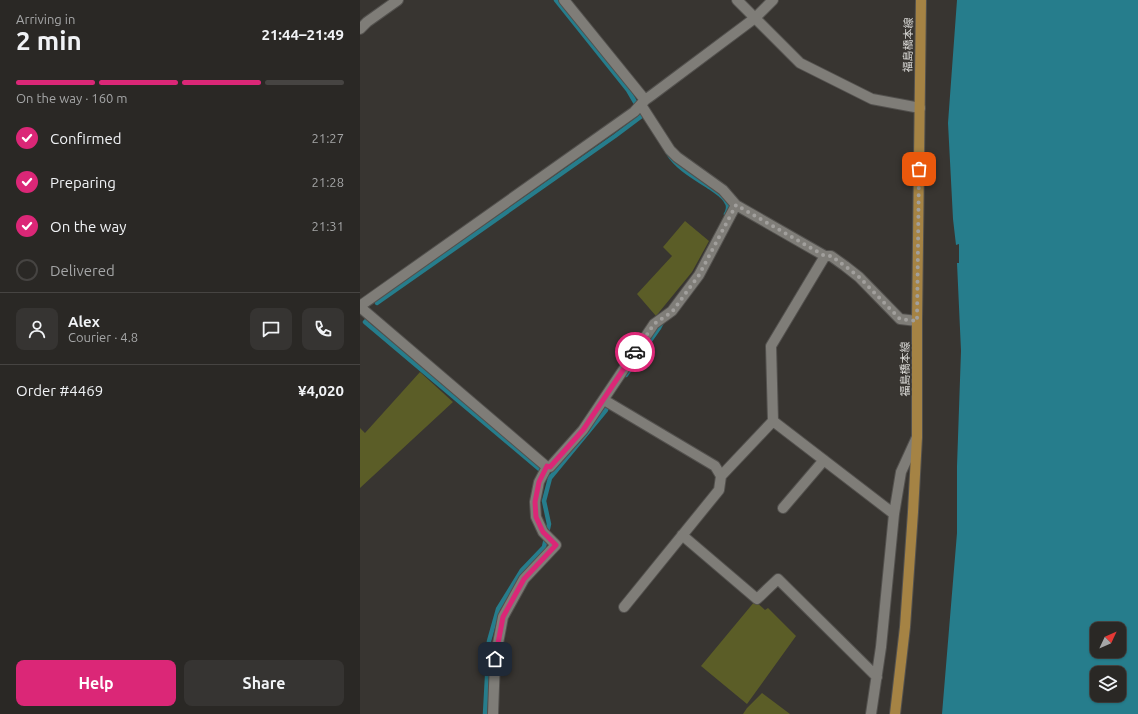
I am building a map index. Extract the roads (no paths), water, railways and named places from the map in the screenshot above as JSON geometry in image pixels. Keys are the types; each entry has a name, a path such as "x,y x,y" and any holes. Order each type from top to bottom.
{"main road":[{"name":"福島橋本線","path":"894,714 905,627 917,437 921,0"}],"street":[{"path":"360,29 366,22 398,0"},
{"path":"564,0 643,103 670,150 677,157 723,190 736,205 825,256 831,256 845,266 859,277 900,319 917,321"},
{"path":"737,0 800,63 872,99 920,108"},
{"path":"545,470 360,307 628,116 755,18 773,0"},
{"path":"493,714 495,659 503,617 524,579 556,545 546,535 536,517 535,502 539,482 545,470 550,467 583,430 606,401 654,324 672,312 699,275 736,205"},
{"path":"624,607 719,490 721,476 773,421 771,346 825,256"},
{"path":"606,401 715,466 721,476"},
{"path":"773,421 894,514"},
{"path":"871,714 881,647 894,514 901,472 917,437"},
{"path":"783,508 824,460"},
{"path":"682,535 757,599 778,579 876,677"}],"water":[{"path":"957,0 1138,0 1138,714 942,714 957,533 957,466 961,351 957,263 959,263 959,244 956,245 953,219 948,123"}],"waterway":[{"path":"556,0 628,90 635,102"},
{"path":"377,303 615,136 643,115 641,113"},
{"path":"668,153 677,164 693,177 724,198 728,206 726,214"},
{"path":"366,321 365,322 550,478 544,501 549,524 544,547 522,570 498,609 489,641 485,714"},
{"path":"626,375 662,322"},
{"path":"550,478 606,410 608,403"}]}
